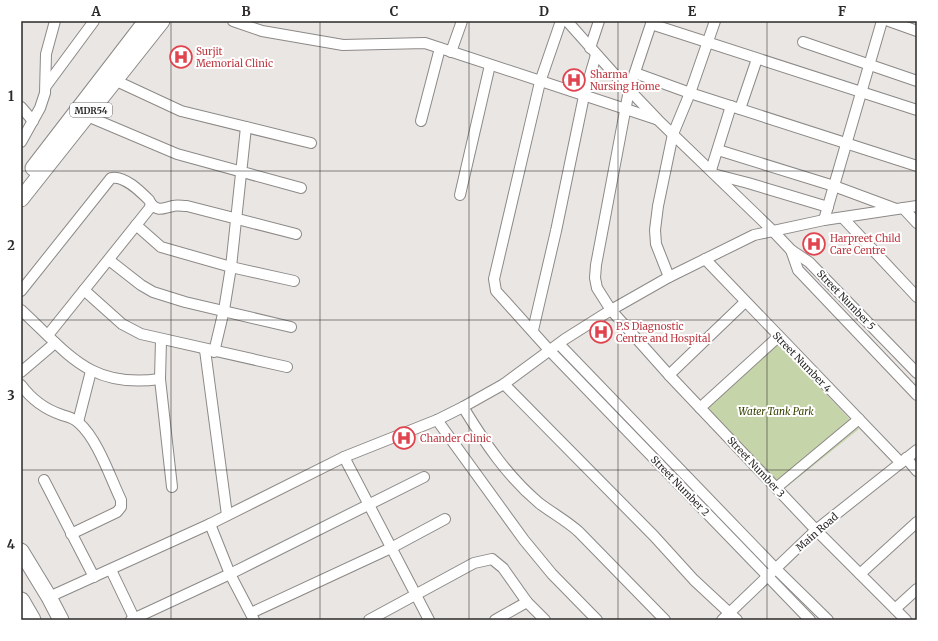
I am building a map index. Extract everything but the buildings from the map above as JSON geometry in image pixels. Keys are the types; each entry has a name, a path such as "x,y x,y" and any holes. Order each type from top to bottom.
{"highway":[{"path":"21,601 32,620"}],"main road":[{"name":"MDR54","path":"21,199 87,116 146,21"},
{"name":"MDR54","path":"21,183 110,78 162,21"},
{"path":"21,551 49,597 60,620"}],"street":[{"path":"21,142 40,108 46,86 46,54 55,21"},
{"path":"46,86 94,21"},
{"path":"233,21 262,31 343,45 424,43 658,120"},
{"path":"451,52 462,21"},
{"name":"Street Number 2","path":"561,21 540,82 494,279 496,291 533,330 550,351 810,620"},
{"name":"Street Number 5","path":"567,21 658,120 714,173 791,250 809,262 917,373"},
{"path":"533,330 556,231 599,21"},
{"path":"669,277 657,249 655,230 658,206 673,134 690,93 715,21"},
{"path":"824,220 882,21"},
{"path":"889,21 917,31"},
{"path":"652,23 708,44 861,91 917,110"},
{"name":"Street Number 3","path":"652,23 629,90 595,278 597,288 611,310 669,375 816,530 906,620"},
{"path":"803,42 917,80"},
{"path":"421,121 440,48"},
{"path":"757,59 718,150 714,173 828,207"},
{"path":"460,195 490,65"},
{"path":"635,73 690,93 917,166"},
{"path":"110,78 181,111 311,143"},
{"path":"21,108 33,121"},
{"path":"87,116 177,154 301,188"},
{"path":"227,514 209,351 224,310 232,267 246,127"},
{"path":"718,150 834,186 900,209 917,223"},
{"path":"21,291 112,178 117,177 125,181 160,210 177,205 187,206 296,234"},
{"path":"48,335 110,260 151,204"},
{"path":"49,597 210,524 227,514 344,457 437,420 463,407 504,384 559,344 611,310 669,277 754,235 824,220 917,206"},
{"path":"844,218 917,296"},
{"path":"136,225 161,247 232,267 294,282"},
{"path":"791,250 798,270 917,395"},
{"name":"Street Number 4","path":"705,259 858,420 917,471"},
{"path":"110,260 140,285 153,292 185,302 291,327"},
{"path":"84,290 132,331 161,340 287,367"},
{"path":"669,375 745,302"},
{"path":"21,310 76,362 91,371 127,380 160,379"},
{"path":"700,408 778,337"},
{"path":"161,340 160,379 172,487"},
{"path":"21,372 55,343"},
{"path":"559,344 776,569 828,620"},
{"path":"78,422 91,371"},
{"path":"504,384 730,618"},
{"path":"21,385 40,405 78,422 92,439 122,500 122,507 116,512 71,534"},
{"path":"463,407 489,447 513,478 540,504 568,522 579,532 665,620"},
{"path":"437,420 524,540 552,574 597,620"},
{"path":"776,488 858,420"},
{"name":"Main Road","path":"730,618 768,577 816,530 917,450"},
{"path":"344,457 429,620"},
{"path":"111,570 133,620 230,574 424,477"},
{"path":"44,480 94,577"},
{"path":"210,524 230,574 253,617 391,548 445,519"},
{"path":"860,574 917,522"},
{"path":"369,620 474,563 492,559 503,568 527,602 545,620"},
{"path":"895,609 917,588"},
{"path":"495,620 527,602"}],"green space":[{"name":"Water Tank Park","path":"779,344 859,429 784,489 724,427 708,407"}],"place":[{"name":"Surjit Memorial Clinic","path":"181,57"},
{"name":"Sharma Nursing Home","path":"574,80"},
{"name":"Harpreet Child Care Centre","path":"814,244"},
{"name":"P.S Diagnostic Centre and Hospital","path":"601,332"},
{"name":"Chander Clinic","path":"404,438"}]}
